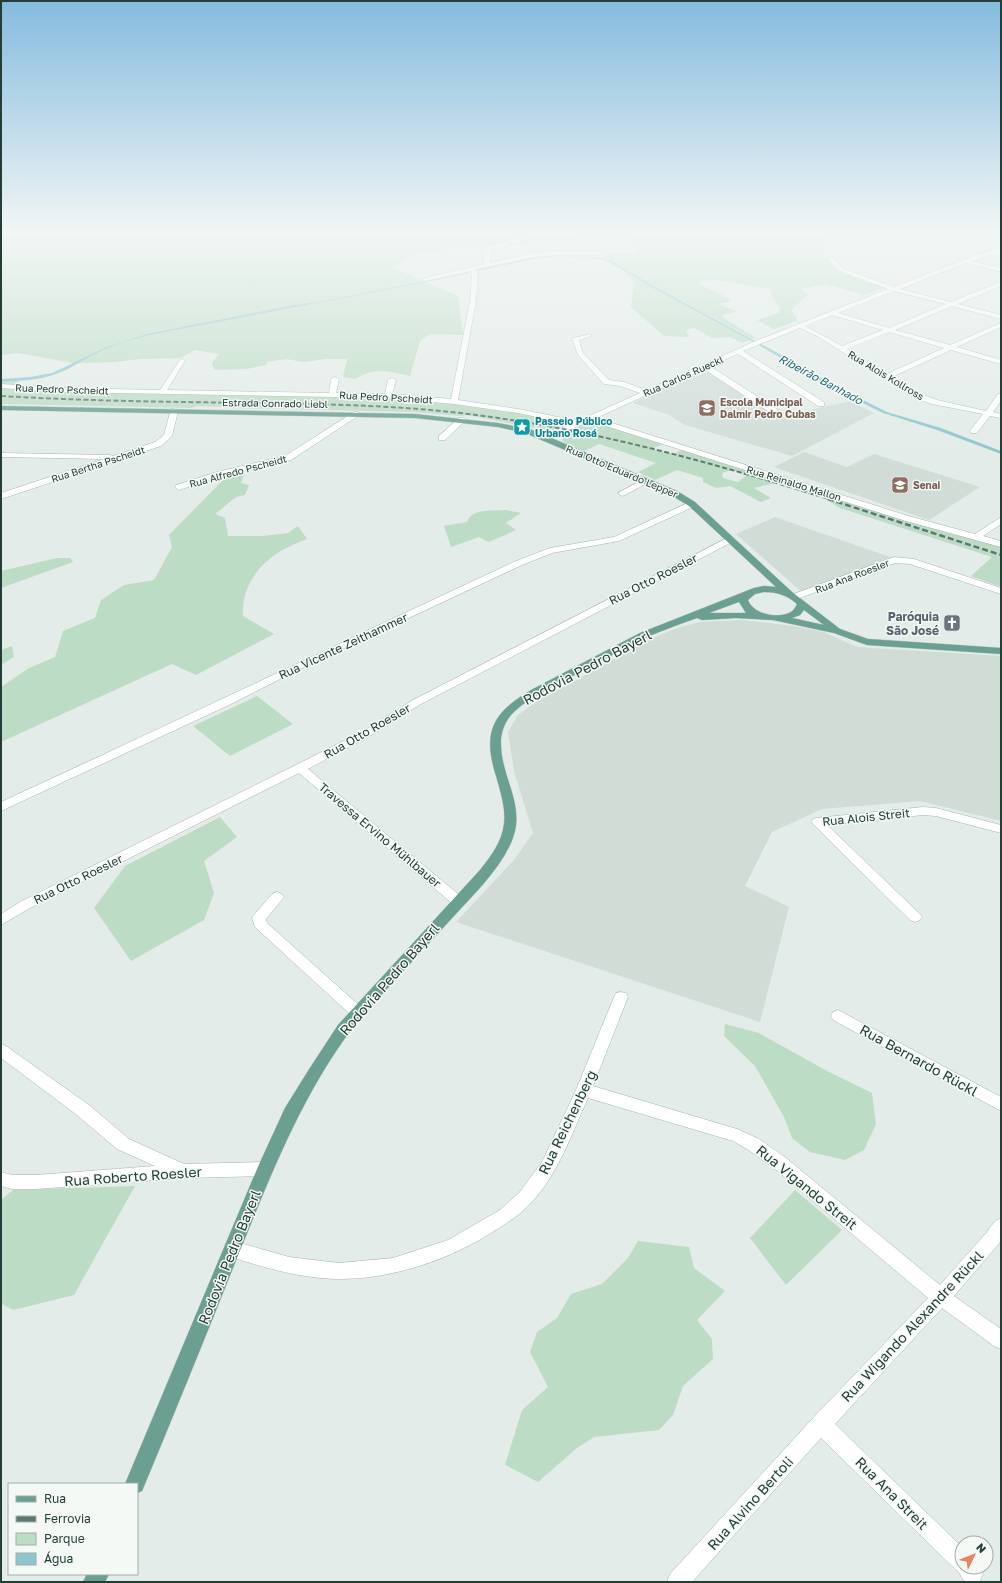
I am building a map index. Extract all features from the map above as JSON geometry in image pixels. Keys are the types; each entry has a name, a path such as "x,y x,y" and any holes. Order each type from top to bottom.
{"main road":[{"name":"Estrada Conrado Liebl","path":"1,408 415,416 462,420 517,429 546,438"},
{"name":"Rua Otto Eduardo Lepper","path":"546,438 682,497 692,504 795,598 837,631"},
{"path":"758,590 768,584 769,579 766,572"},
{"path":"758,590 774,590 795,598 797,613 792,616 776,618"},
{"name":"Rodovia Pedro Bayerl","path":"135,1483 266,1169 302,1093 343,1029 494,863 503,848 509,834 511,813 510,803 498,764 495,744 499,725 504,716 516,705 538,690 654,631 758,590"},
{"path":"745,595 742,600 744,606 750,612 759,616"},
{"name":"Rodovia Pedro Bayerl","path":"689,618 759,616 776,618"},
{"name":"Rua Otto Eduardo Lepper","path":"776,618 837,631 867,642 1001,651"}],"street":[{"path":"454,402 472,308"},
{"name":"Rua Carlos Rueckl","path":"546,438 752,344 842,308"},
{"path":"842,349 943,308"},
{"path":"966,308 1001,318"},
{"path":"831,312 949,348 1001,362"},
{"name":"Rua Alois Kollross","path":"799,325 842,349 911,393 926,400 1001,416"},
{"path":"885,377 1001,325"},
{"path":"589,335 575,339 580,354 608,382 621,384 646,392"},
{"path":"738,351 821,404"},
{"path":"162,392 182,361"},
{"path":"705,366 774,411"},
{"path":"332,394 335,379"},
{"path":"388,396 392,380"},
{"name":"Rua Pedro Pscheidt","path":"1,386 61,390 388,396 454,402 518,411 577,423"},
{"path":"974,431 1001,396"},
{"name":"Rua Bertha Pscheidt","path":"1,496 158,444 166,439 170,433 174,411"},
{"name":"Rua Alfredo Pscheidt","path":"179,487 226,473 288,458 358,414"},
{"name":"Rua Reinaldo Mallon","path":"588,418 915,520 975,538 1001,544"},
{"path":"442,438 462,420"},
{"path":"1,455 119,457"},
{"path":"622,493 647,481"},
{"name":"Rua Vicente Zeithammer","path":"1,807 218,707 298,666 519,563 550,551 616,539 692,504"},
{"path":"975,538 1001,520"},
{"name":"Rua Otto Roesler","path":"1,920 25,905 371,731 424,698 731,539"},
{"name":"Rua Ana Roesler","path":"795,598 894,560 901,559 1001,591"},
{"name":"Travessa Ervino Mühlbauer","path":"300,768 459,902"},
{"name":"Rua Alois Streit","path":"915,917 817,822 923,811 936,812 1001,829"},
{"path":"277,897 259,918 260,924 357,1012"},
{"name":"Rua Reichenberg","path":"233,1249 289,1265 339,1271 393,1266 453,1246 506,1215 525,1198 548,1167 584,1090 622,997"},
{"name":"Rua Bernardo Rückl","path":"838,1016 1001,1105"},
{"path":"1,1050 83,1110 123,1144 184,1172"},
{"name":"Rua Vigando Streit","path":"584,1090 737,1136 754,1144 772,1155 941,1297 1001,1340"},
{"name":"Rua Roberto Roesler","path":"1,1179 12,1182 36,1182 184,1172 266,1169"},
{"name":"Rua Wigando Alexandre Rückl","path":"822,1424 941,1297 993,1238 1001,1226"},
{"name":"Rua Ana Streit","path":"822,1424 954,1554"},
{"name":"Rua Alvino Bertoli","path":"678,1582 822,1424"}],"shaded area":[{"name":"Escola Municipal Dalmir Pedro Cubas","path":"707,368 778,417 851,401 874,413 792,456 685,425 667,414 633,403"},
{"name":"Senai","path":"804,452 847,467 874,454 980,487 929,520 774,467"},
{"path":"775,517 890,557 803,593 736,534"},
{"path":"743,620 794,626 824,632 857,647 1001,656 1001,821 920,801 822,809 772,832 745,886 789,907 760,1022 456,922 514,860 533,833 514,771 508,732 518,715 536,702 651,639 674,629 699,622"}],"green space":[{"path":"1,308 460,308 463,335 430,334 420,341 410,376 376,371 355,379 343,377 347,359 326,359 304,362 286,359 267,362 266,365 247,369 214,370 212,363 219,354 195,350 180,358 84,363 72,363 18,353 1,355"},
{"path":"632,308 690,308 750,340 742,343 730,337 712,338 694,328 686,330 689,337 664,336"},
{"path":"695,308 728,308 736,311 721,316 756,338 753,339"},
{"path":"780,308 794,308 792,311 797,318 797,321 774,329 757,320 779,313"},
{"path":"19,380 16,387 332,394 435,400 562,419 563,424 554,429 546,430 466,415 461,416 411,412 198,406 192,408 1,404 1,382"},
{"path":"587,422 596,423 663,444 652,449 673,454 682,450 932,528 1001,546 1001,587 971,576 992,557 840,508 825,499 775,483 754,488 771,498 761,502 730,486 716,488 703,482 703,478 677,470 655,480 638,472 656,463 599,444 584,451 563,441 559,435 562,432","holes":["732,470 747,475 738,482 723,478 722,473"]},
{"path":"245,471 241,483 249,485 245,495 236,497 215,514 225,518 228,536 263,536 288,533 298,526 307,539 270,558 256,573 245,595 243,616 274,634 196,675 172,664 1,742 1,687 29,668 55,657 63,631 95,618 101,600 124,585 154,580 172,547 169,535 227,476"},
{"path":"505,510 521,513 506,523 516,530 489,542 479,537 451,547 444,526 467,522 473,514 478,512"},
{"path":"57,558 70,558 73,562 1,588 1,571"},
{"path":"12,646 14,657 1,665 1,650"},
{"path":"257,696 293,724 230,756 193,726"},
{"path":"220,817 237,837 204,861 214,893 204,920 131,961 94,908 125,866"},
{"path":"725,1024 759,1033 827,1071 872,1093 876,1124 864,1150 845,1160 810,1152 792,1138 784,1117 755,1066 724,1036"},
{"path":"135,1186 74,1295 13,1310 1,1303 1,1200 13,1190"},
{"path":"795,1190 842,1230 786,1285 750,1238"},
{"path":"638,1241 689,1247 694,1268 725,1291 697,1320 712,1339 713,1359 683,1386 673,1415 659,1430 594,1437 577,1448 538,1482 505,1465 522,1410 548,1387 530,1352 537,1332 557,1318 571,1294 602,1284 628,1258"}],"water":[{"path":"279,308 292,308 149,335 103,350 56,374 36,379 1,382 1,379 30,377 52,373 105,348 147,334"},
{"name":"Ribeirão Banhado","path":"690,308 694,308 837,387 887,412 941,428 1001,451 1001,454 937,430 883,413 832,388 750,340"}],"railway":[{"path":"1,396 130,401 350,405 395,407 491,417 589,434 638,445 736,471 832,500"},
{"path":"828,499 1001,555"}],"place":[{"name":"Escola Municipal Dalmir Pedro Cubas","path":"707,408"},
{"name":"Passeio Público Urbano Rosá","path":"522,427"},
{"name":"Senai","path":"900,485"},
{"name":"Paróquia São José","path":"952,623"}]}
